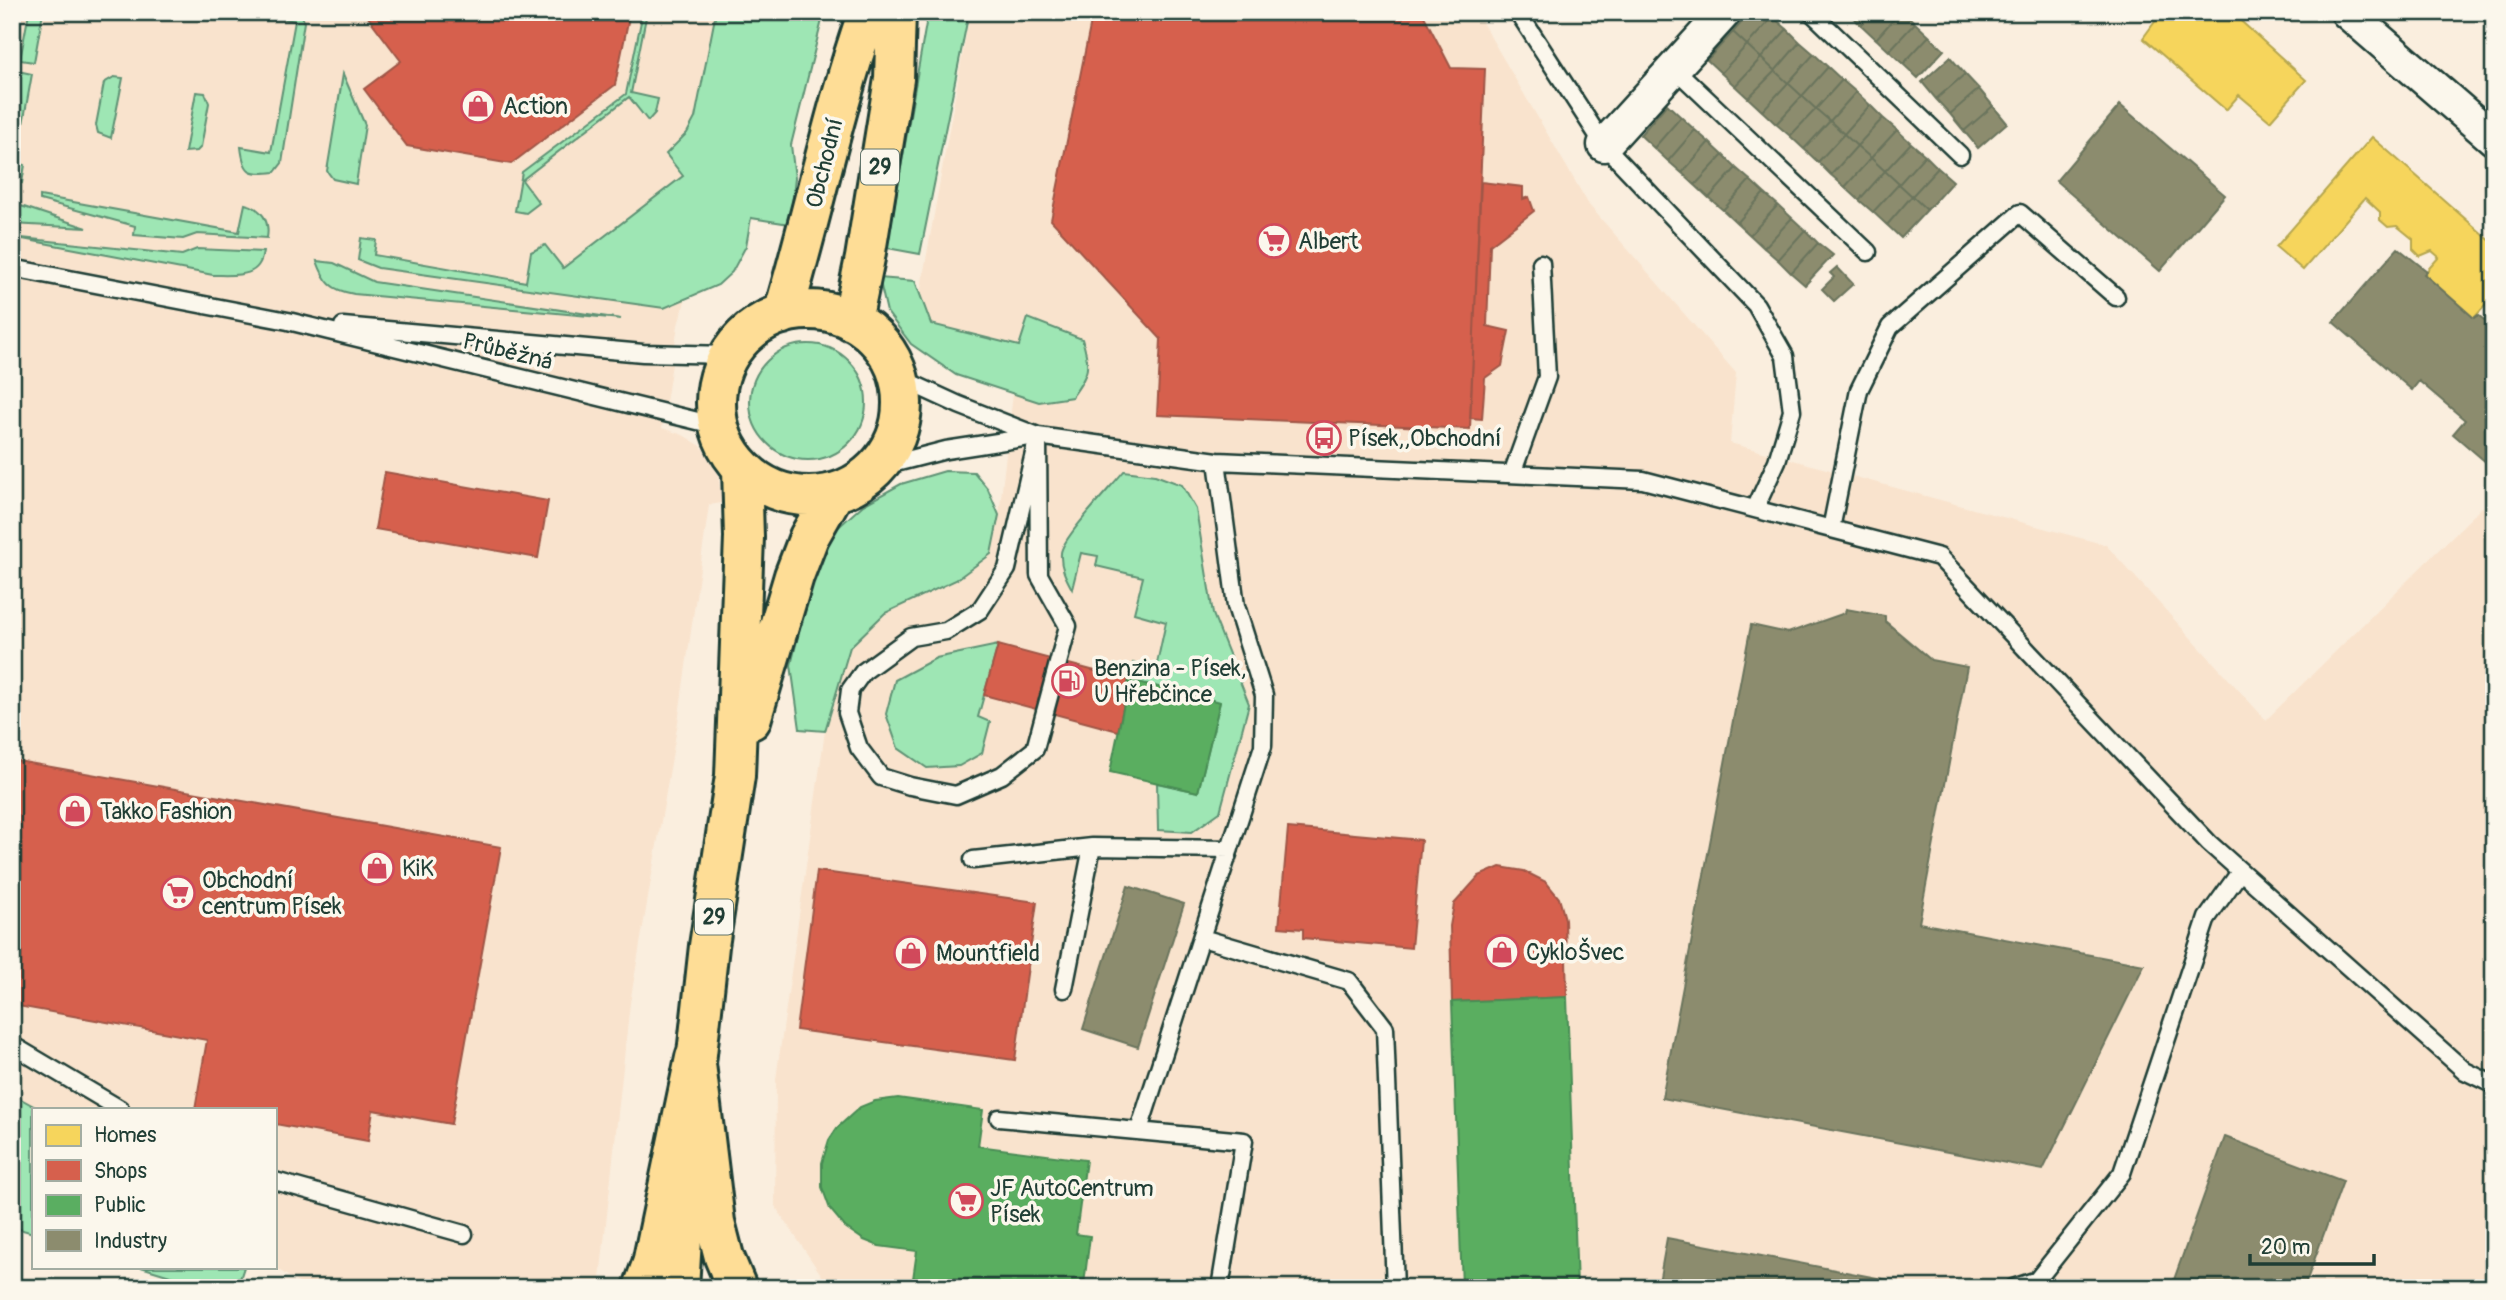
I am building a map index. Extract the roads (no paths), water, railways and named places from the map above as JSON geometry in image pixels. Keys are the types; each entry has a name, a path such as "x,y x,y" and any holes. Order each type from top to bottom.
{"main road":[{"name":"Obchodní","path":"783,314 803,248 847,73 868,12"},
{"name":"29","path":"852,321 894,79 896,12"},
{"path":"806,311 829,313 852,321 872,335 888,354 898,377 903,401 891,448 876,468 857,483 834,493 810,496 785,493 762,484 742,469 727,449 718,426 716,401 719,377 729,355 743,337 762,323 783,314 806,311"},
{"name":"29","path":"680,1288 695,1058 735,776 744,537 742,469"},
{"name":"29","path":"735,776 794,576 808,537 834,493"},
{"path":"643,1288 652,1264 695,1058"},
{"path":"695,1058 715,1222 724,1257 737,1288"}],"street":[{"path":"1604,145 1725,12"},
{"path":"2347,12 2494,139"}],"lane":[{"path":"1518,12 1604,145 1756,305 1785,356 1792,411 1777,461 1755,509"},
{"path":"1811,12 1960,155"},
{"path":"1674,68 1868,252"},
{"path":"1830,529 1859,390 1890,327 2020,213 2116,296"},
{"path":"1512,474 1547,377 1541,263"},
{"name":"Průběžná","path":"12,268 288,321 718,426"},
{"name":"Průběžná","path":"288,321 643,353 729,355"},
{"path":"898,377 959,405 1038,436 1217,461 1643,480 1938,557 2209,843 2465,1071 2494,1085"},
{"path":"1038,436 1039,575 1068,626 1034,748 1002,775 956,795 881,777 859,748 847,713 850,690 863,671 911,637 946,631 980,610 1007,569 1038,436"},
{"path":"876,468 946,450 1038,436"},
{"path":"1139,1130 1263,746 1264,695 1236,606 1217,461"},
{"path":"973,860 1093,847 1230,849"},
{"path":"1064,989 1093,847"},
{"path":"2013,1288 2037,1280 2122,1173 2207,918 2240,872"},
{"path":"1202,937 1349,981 1385,1028 1395,1288"},
{"path":"12,1045 118,1108"},
{"path":"999,1118 1244,1141 1220,1288"},
{"path":"276,1181 464,1234"}],"place":[{"name":"Action","path":"478,106"},
{"name":"Albert","path":"1274,241"},
{"name":"Písek,,Obchodní","path":"1324,438"},
{"name":"Benzina - Písek, U Hřebčince","path":"1069,681"},
{"name":"Takko Fashion","path":"75,811"},
{"name":"KiK","path":"377,868"},
{"name":"Obchodní centrum Písek","path":"178,893"},
{"name":"CykloŠvec","path":"1502,952"},
{"name":"Mountfield","path":"911,953"},
{"name":"JF AutoCentrum Písek","path":"966,1201"}]}
